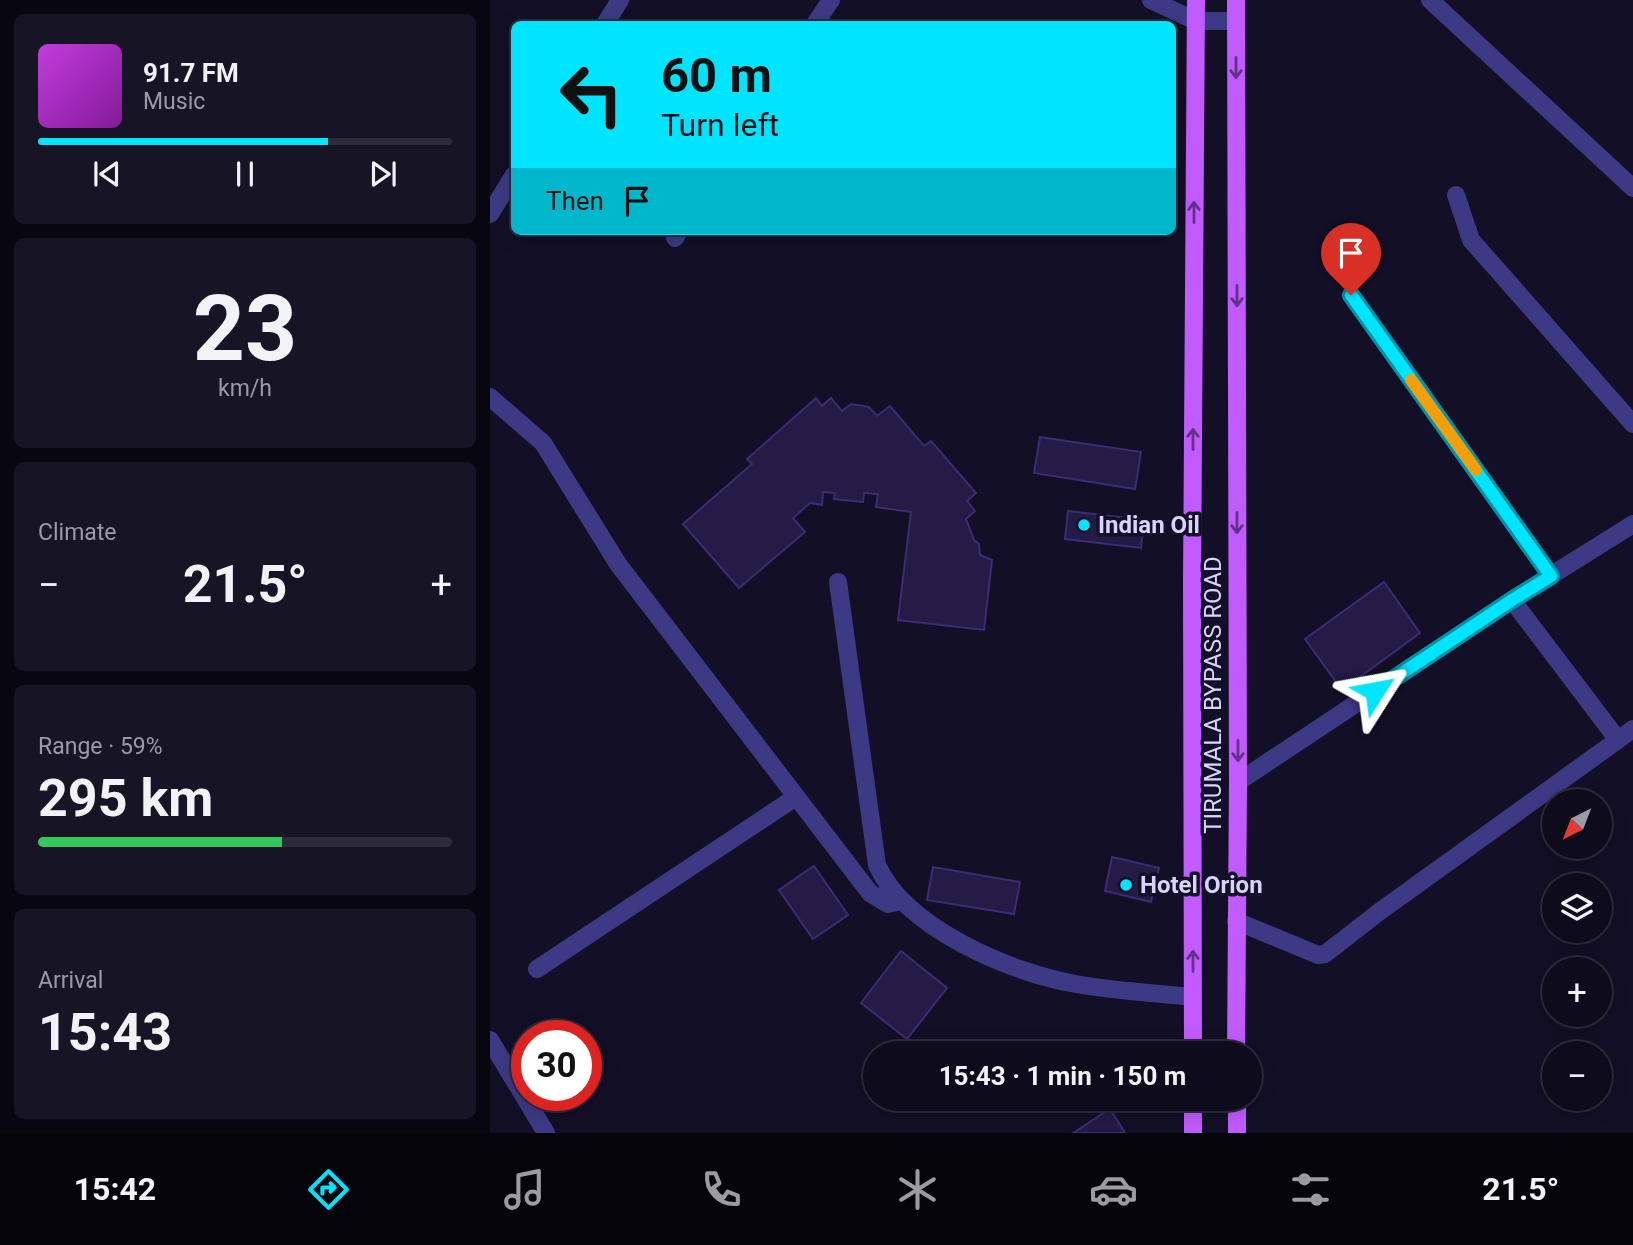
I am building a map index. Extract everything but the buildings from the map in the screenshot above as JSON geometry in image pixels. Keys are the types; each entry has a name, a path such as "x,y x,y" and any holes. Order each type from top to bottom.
{"main road":[{"name":"TIRUMALA BYPASS ROAD","path":"1193,1041 1192,568 1196,0"},
{"name":"TIRUMALA BYPASS ROAD","path":"1236,0 1236,1041"},
{"path":"1193,1111 1193,1133"},
{"path":"1237,1111 1237,1133"}],"street":[{"path":"607,21 620,0"},
{"path":"817,21 831,0"},
{"path":"1151,0 1196,21 1236,22"},
{"path":"1430,0 1633,188"},
{"path":"490,214 511,180"},
{"path":"1456,195 1471,240 1633,424"},
{"path":"1351,295 1551,576"},
{"path":"490,397 543,443 618,564 870,893 888,904 901,901"},
{"path":"1238,782 1512,600 1633,524"},
{"path":"838,582 877,865 891,891 913,912 945,934 1020,970 1076,984 1193,997"},
{"path":"1236,921 1318,955 1325,954 1625,735 1512,600"},
{"path":"537,969 796,797"},
{"path":"490,1041 546,1133"}],"slow traffic":[{"path":"1411,380 1476,470"}],"place":[{"name":"Indian Oil","path":"1084,525"},
{"name":"Hotel Orion","path":"1126,885"}],"route":[{"path":"1351,295 1551,576 1375,691"}]}
